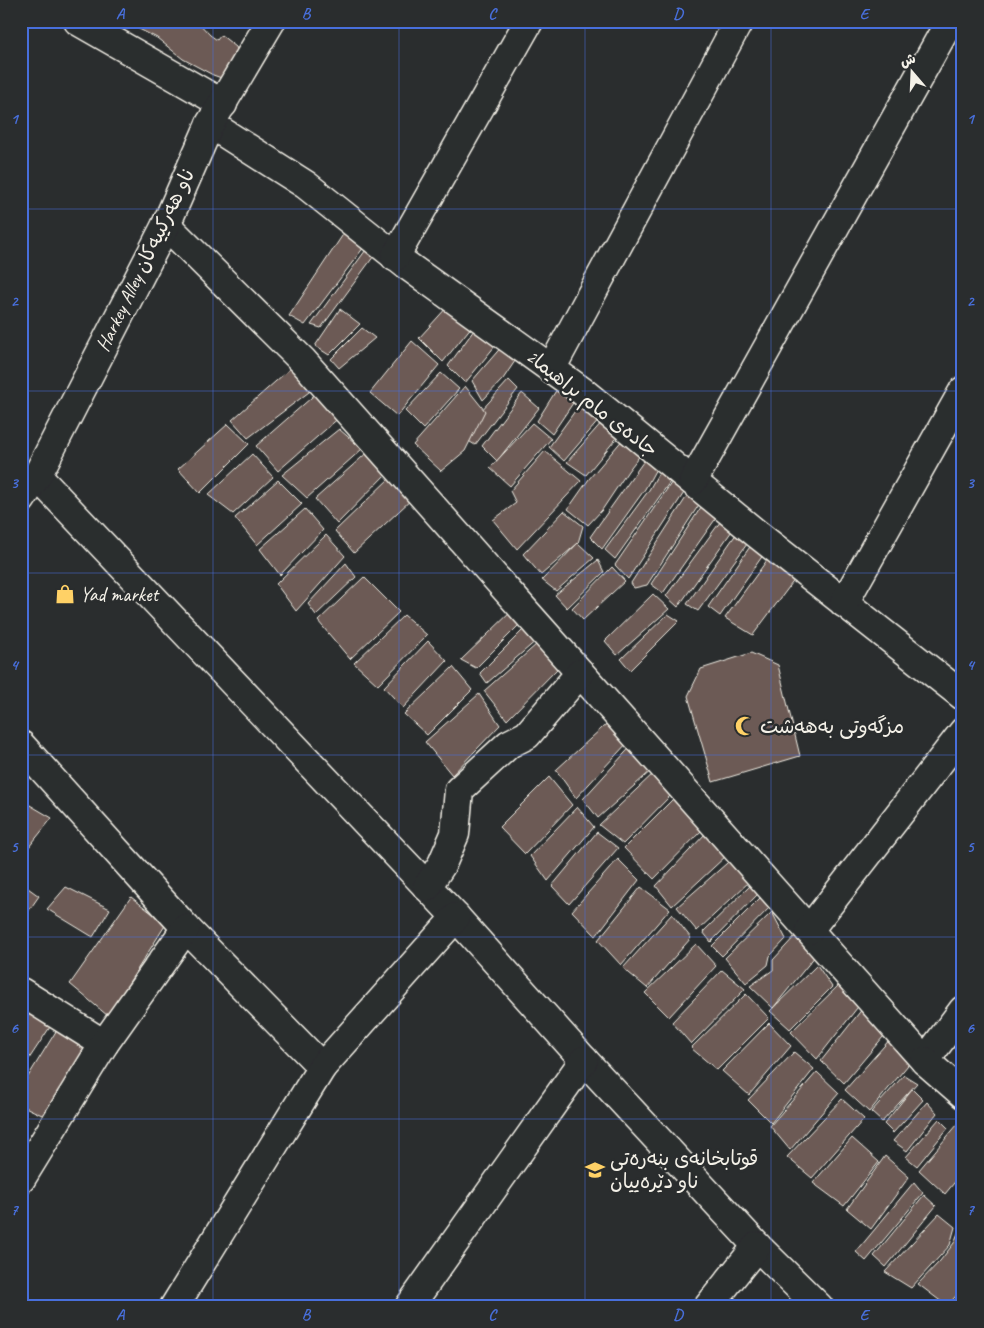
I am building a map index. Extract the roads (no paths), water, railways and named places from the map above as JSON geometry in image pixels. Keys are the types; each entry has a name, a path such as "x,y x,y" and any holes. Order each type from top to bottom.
{"street":[{"name":"جادەی مام براهیما2","path":"78,21 216,114 395,257 582,391 963,696"},
{"name":"Harkey Alley ناو هەركييەكان","path":"21,500 37,476 166,224 216,114 271,21"},
{"path":"395,257 530,21"},
{"path":"551,369 739,21"},
{"path":"693,481 950,21"},
{"path":"166,224 303,361 924,1061 963,1094"},
{"path":"844,602 963,391"},
{"path":"37,476 456,917 584,1060 757,1246 819,1307"},
{"path":"427,887 442,864 455,834 459,790 509,744 527,734 580,673"},
{"path":"809,930 963,732"},
{"path":"21,745 186,928 322,1067"},
{"path":"174,1307 322,1067 456,917"},
{"path":"21,1179 104,1044 186,928"},
{"path":"21,992 104,1044"},
{"path":"924,1061 963,1010"},
{"path":"409,1307 584,1060"},
{"path":"708,1307 757,1246"}],"place":[{"name":"Yad market","path":"65,594"},
{"name":"مزگەوتی بەهەشت","path":"745,726"},
{"name":"قوتابخانەى بنەرەتى ناو دێرەييان","path":"595,1170"}]}
